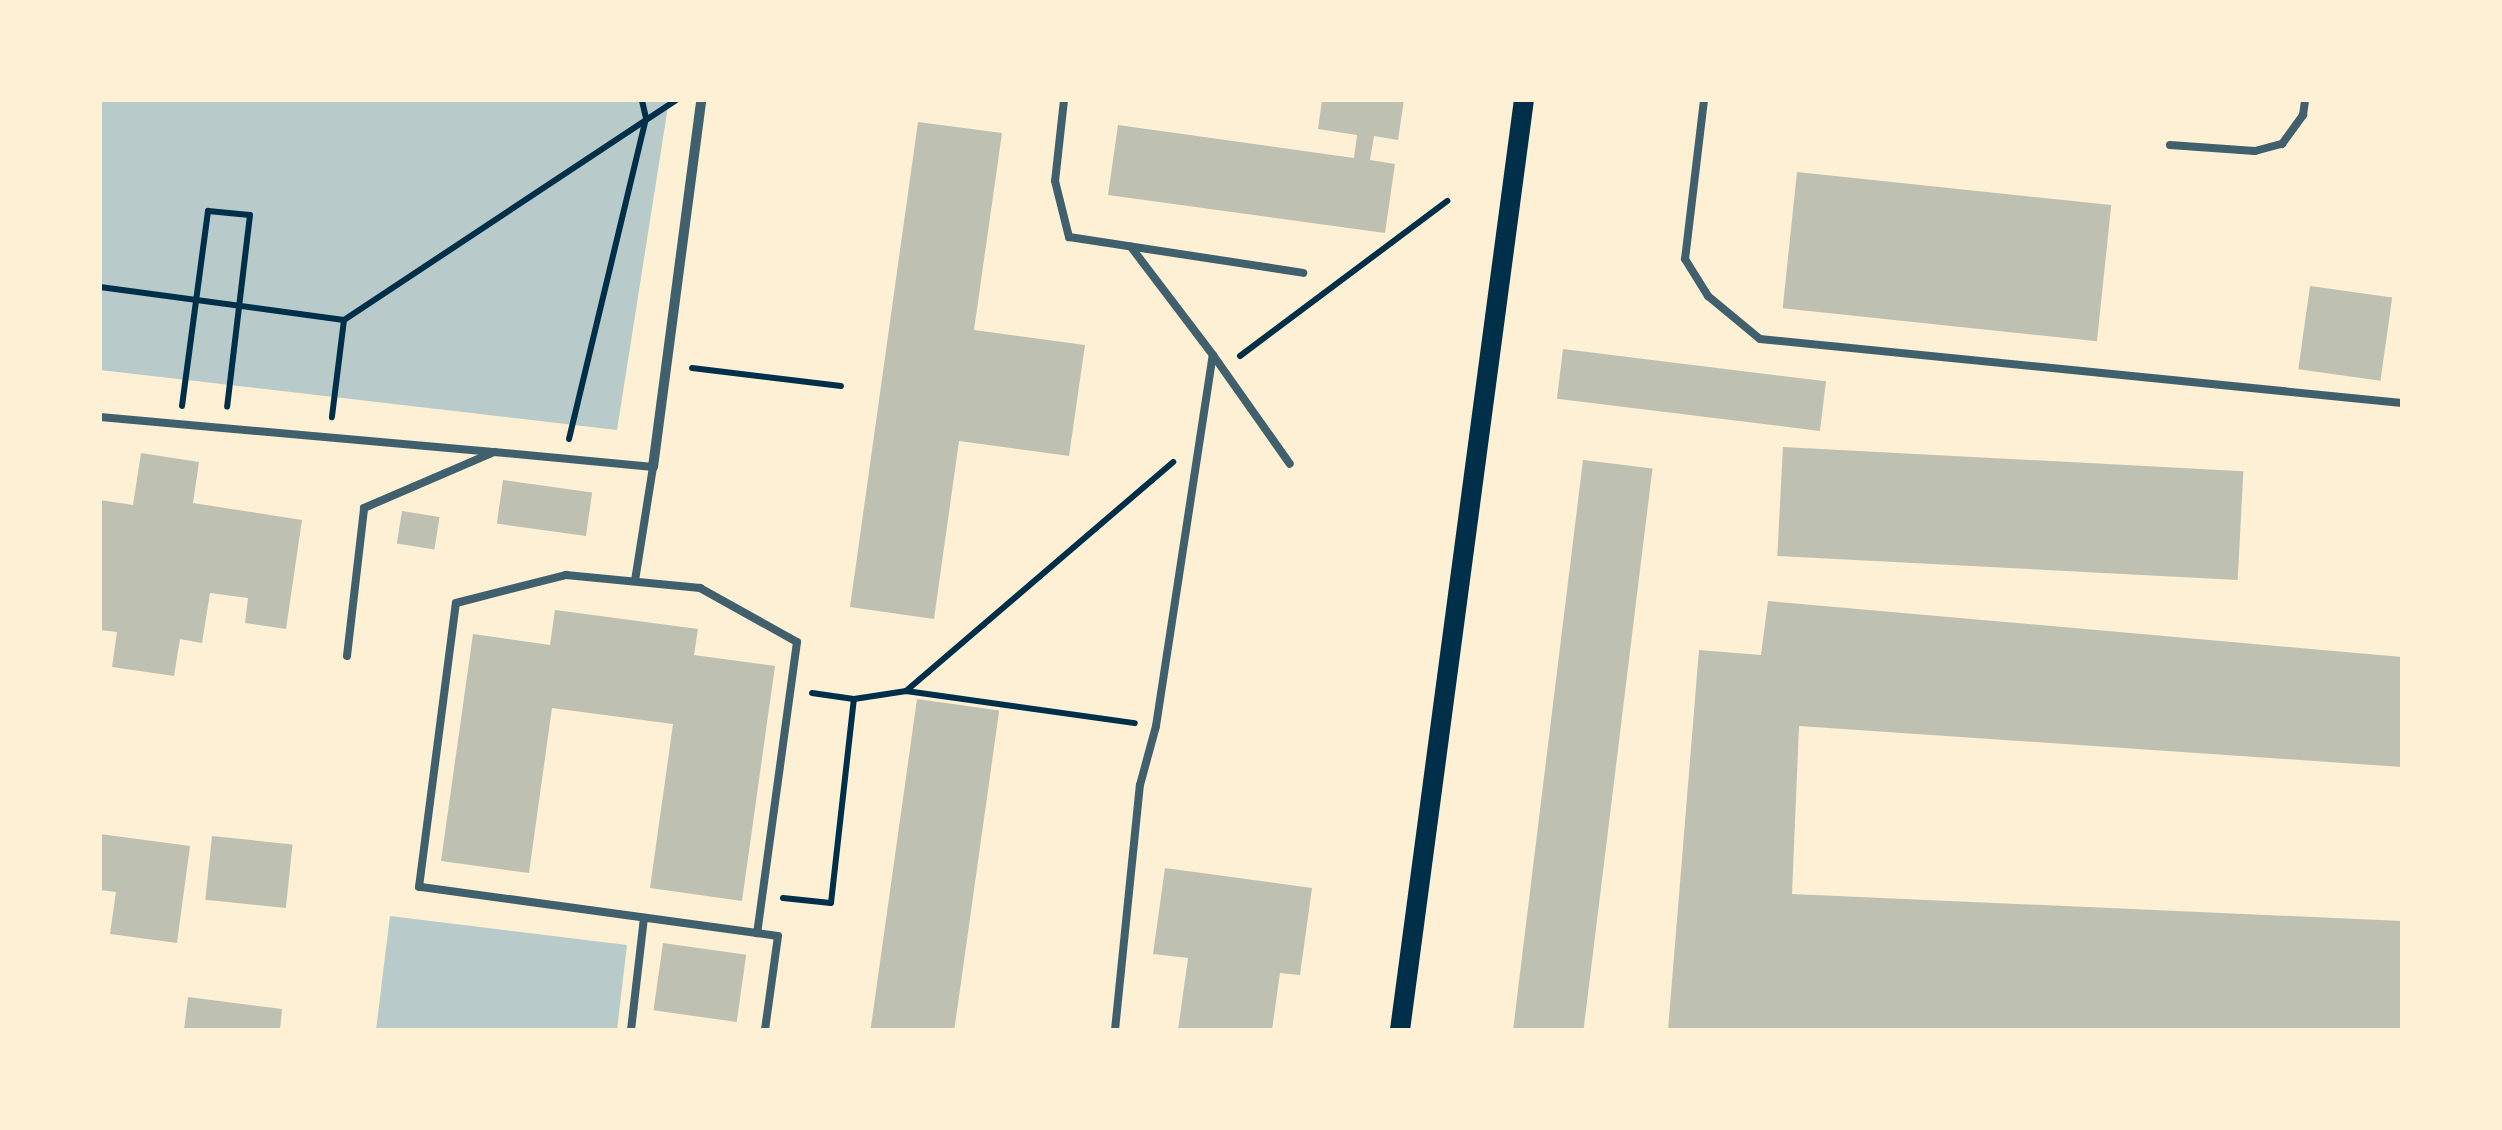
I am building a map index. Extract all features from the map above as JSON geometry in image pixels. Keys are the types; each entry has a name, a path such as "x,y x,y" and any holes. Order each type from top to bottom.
{"main road":[{"path":"1400,1030 1524,100"}],"street":[{"path":"653,467 701,100"}],"lane":[{"path":"1064,100 1056,182 1069,237 1303,273"},
{"path":"1704,100 1685,258 1708,296 1760,339 2402,403"},
{"path":"2170,145 2256,151 2282,144 2302,115 2305,100"},
{"path":"1131,247 1228,372 1290,464"},
{"path":"1115,1030 1140,785 1156,726 1214,356"},
{"path":"100,417 653,467 635,581"},
{"path":"347,656 364,508 494,452"},
{"path":"757,933 797,642 700,588 566,575 456,604 419,887 778,936 764,1030"},
{"path":"630,1030 644,918"}],"path":[{"path":"564,459 646,118 642,100"},
{"path":"100,287 344,320 676,100"},
{"path":"1228,372 1244,350 1447,201"},
{"path":"180,424 208,211 250,214 224,428"},
{"path":"329,438 344,320"},
{"path":"692,368 841,386"},
{"path":"906,691 1200,438"},
{"path":"790,690 854,699 906,691 1156,726"},
{"path":"762,895 831,903 854,699"}],"shaded area":[{"path":"100,100 669,100 617,430 100,370"},
{"path":"390,916 627,945 617,1030 376,1030"}],"building":[{"path":"1322,100 1404,100 1398,140 1374,136 1370,160 1395,164 1385,233 1108,195 1118,125 1354,158 1357,135 1318,129"},
{"path":"918,122 1002,133 974,330 1085,345 1069,456 959,441 934,619 850,607"},
{"path":"1797,172 2111,205 2097,341 1783,308"},
{"path":"2310,286 2392,298 2381,381 2298,369"},
{"path":"1563,349 1826,381 1820,431 1557,399"},
{"path":"1783,447 2243,471 2238,580 1777,556"},
{"path":"141,453 199,462 193,503 302,520 286,629 245,623 248,598 210,593 202,643 180,639 174,676 112,667 117,632 100,630 100,500 133,505"},
{"path":"1583,460 1652,469 1584,1030 1513,1030"},
{"path":"503,480 592,493 586,536 497,524"},
{"path":"402,511 440,517 434,550 397,544"},
{"path":"1768,601 2402,657 2402,767 1799,726 1792,894 2402,921 2402,1030 1668,1030 1699,650 1761,655"},
{"path":"555,610 698,629 694,655 775,666 742,901 650,888 673,724 552,708 529,873 441,861 473,634 550,645"},
{"path":"917,699 999,711 954,1030 871,1030"},
{"path":"100,834 190,846 177,943 110,934 116,892 100,890"},
{"path":"212,836 293,844 286,908 205,900"},
{"path":"1165,868 1312,888 1300,975 1280,973 1272,1030 1178,1030 1188,958 1153,954"},
{"path":"663,943 746,955 737,1022 654,1010"},
{"path":"188,997 282,1009 280,1030 184,1030"}]}
